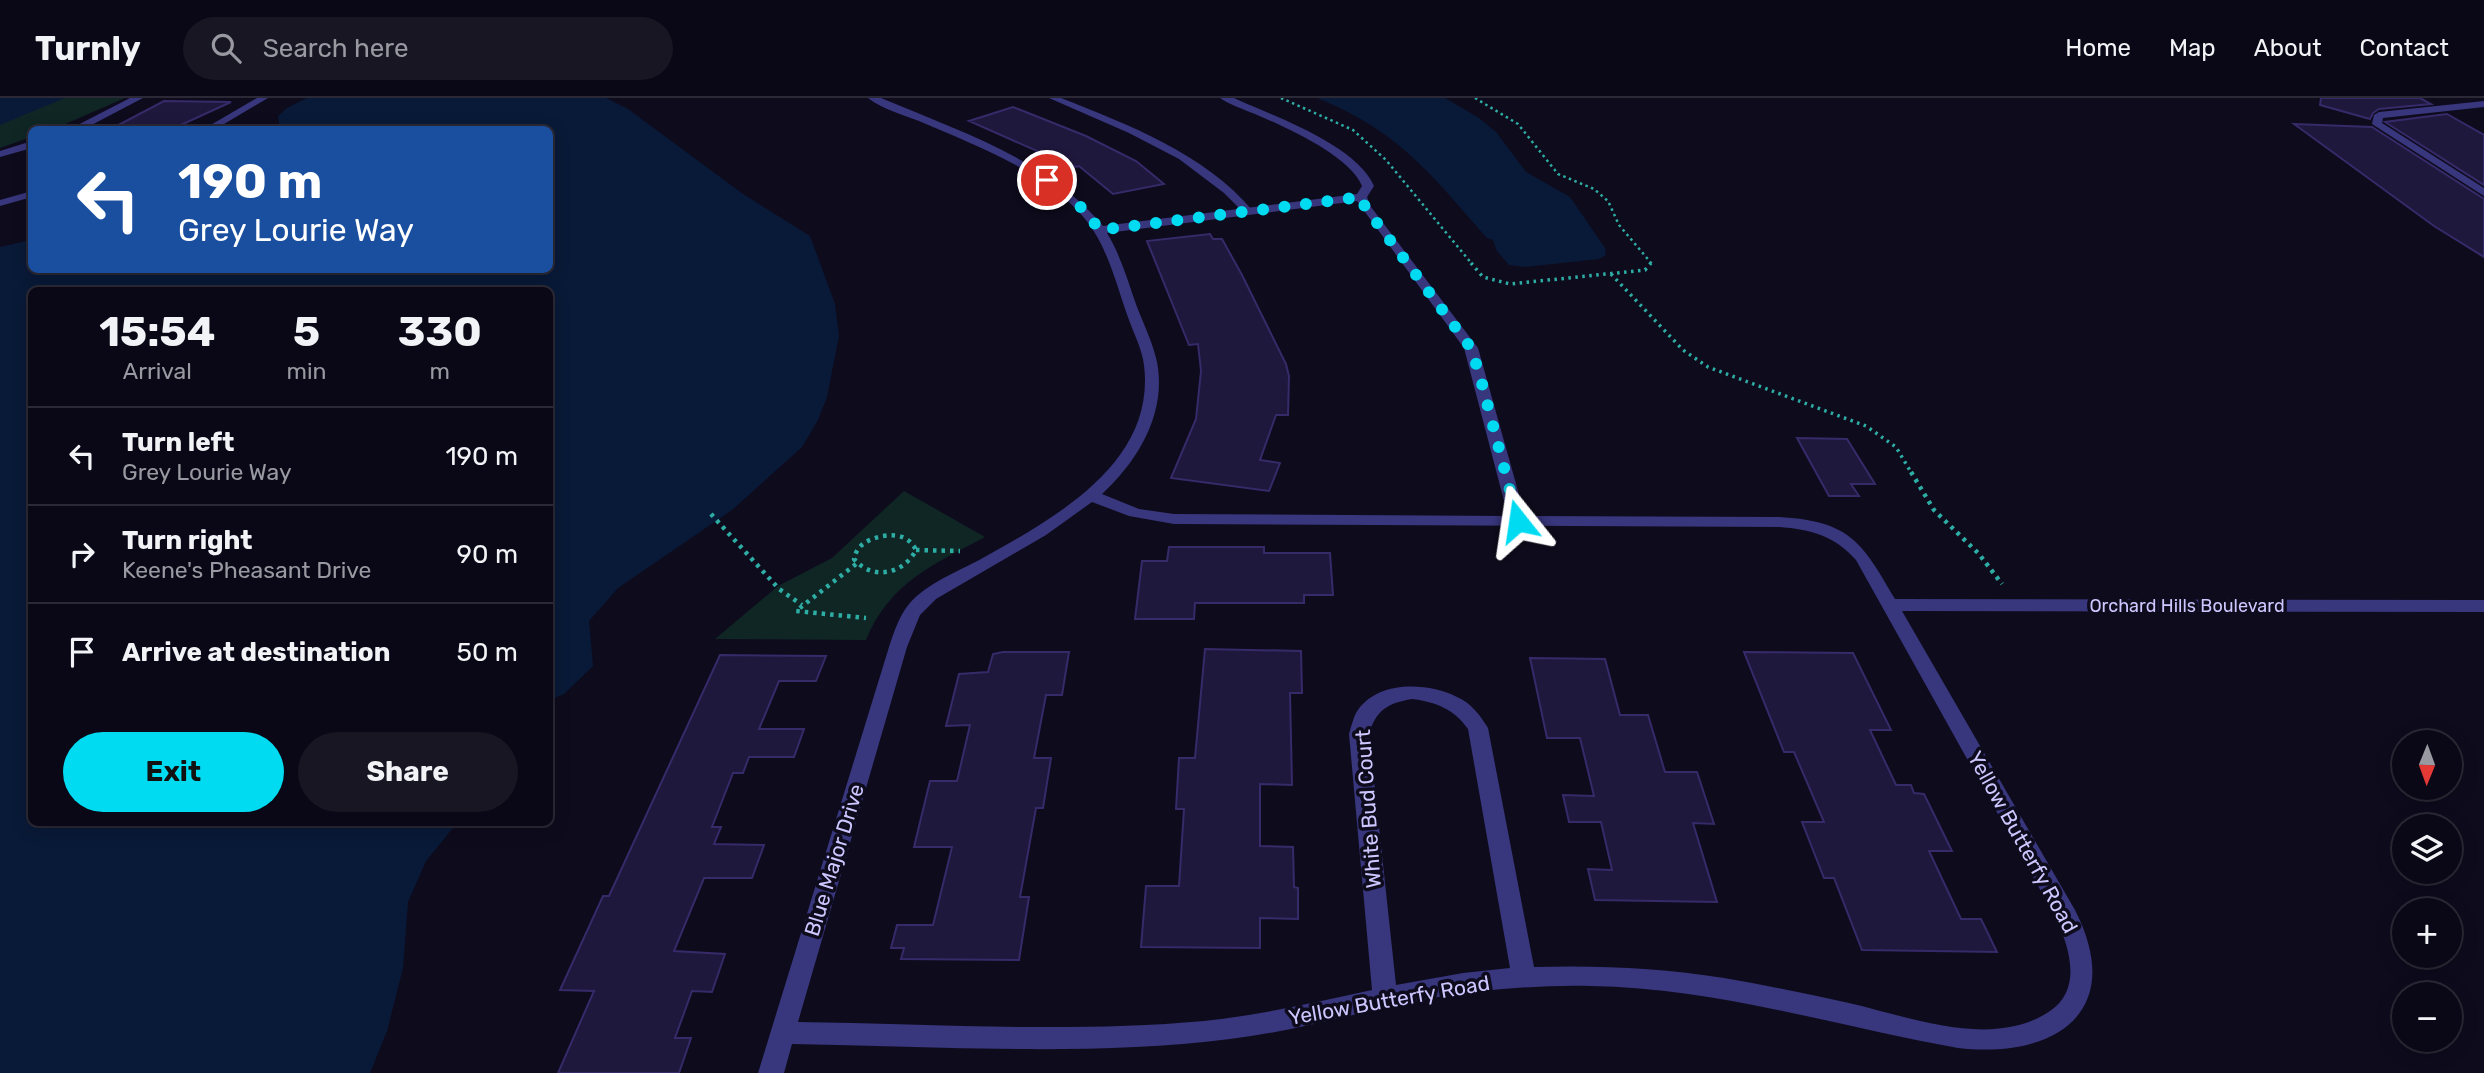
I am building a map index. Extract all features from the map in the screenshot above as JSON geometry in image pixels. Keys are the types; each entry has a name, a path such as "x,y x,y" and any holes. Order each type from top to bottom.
{"street":[{"path":"80,126 138,98"},
{"name":"Blue Major Drive","path":"771,1073 898,647 909,618 924,600 1059,520 1113,476 1133,448 1147,416 1152,386 1150,358 1100,230 1072,198 1030,169 873,98"},
{"path":"1225,98 1291,128 1360,172 1367,186 1361,197"},
{"path":"2484,104 2379,115 2377,124 2484,193"},
{"path":"0,154 28,145"},
{"path":"1100,230 1361,197"},
{"path":"1361,197 1365,207 1471,348 1518,521"},
{"name":"Yellow Butterfy Road","path":"783,1033 1084,1037 1164,1035 1247,1026 1461,984 1524,978 1624,978 1725,988 1943,1034 1987,1040 2027,1034 2062,1017 2082,989 2082,955 2076,935 1856,548 1831,532 1814,526 1779,522 1174,519 1135,513 1090,495"},
{"name":"Orchard Hills Boulevard","path":"1890,605 2484,606"},
{"name":"White Bud Court","path":"1385,998 1359,734 1360,723 1371,705 1398,695 1435,695 1453,701 1465,708 1478,728 1524,978"}],"lane":[{"path":"213,126 264,98"},
{"path":"1054,98 1133,130 1178,154 1219,182 1248,211"},
{"path":"0,203 28,195"}],"path":[{"path":"1282,98 1353,130 1386,160 1483,278 1510,284 1645,270 1652,264 1619,225 1608,201 1594,190 1558,174 1518,124 1475,98"},
{"path":"1611,274 1683,350 1708,367 1866,426 1896,447 1934,510 1979,554 2006,588"},
{"path":"711,514 779,589 802,605"},
{"path":"899,536 911,541 916,550 908,563 895,570 872,571 856,564 854,559 856,549 875,537 899,536"},
{"path":"916,550 962,552"},
{"path":"856,564 796,611 866,618"}],"green space":[{"path":"0,98 125,98 61,126 28,126 28,138 0,148"},
{"path":"904,491 985,537 931,567 900,589 887,603 866,640 715,639 778,586 832,558"}],"water":[{"path":"0,98 65,98 0,125"},
{"path":"307,98 606,98 628,109 743,194 810,236 835,304 839,336 827,397 818,420 802,447 732,510 618,588 589,621 593,666 564,694 553,699 553,287 28,287 28,826 455,826 426,861 408,902 403,968 387,1031 370,1073 0,1073 0,247 28,241 28,273 553,273 553,126 280,126 278,116"},
{"path":"1317,98 1445,98 1479,118 1496,132 1526,172 1570,197 1605,248 1606,255 1599,259 1525,267 1509,265 1497,251 1493,240 1487,238 1412,156 1370,125"}],"building":[{"path":"2321,98 2420,98 2431,104 2379,109 2370,119 2320,105"},
{"path":"164,101 231,102 179,126 117,126"},
{"path":"1013,107 1086,136 1136,161 1164,184 1113,194 1079,166 1076,167 1050,153 1046,155 969,121"},
{"path":"2447,114 2484,135 2484,185 2385,122"},
{"path":"2294,124 2372,127 2484,199 2484,257 2434,226"},
{"path":"1210,234 1213,239 1222,239 1286,364 1289,376 1288,415 1276,415 1260,460 1280,463 1269,491 1171,478 1196,419 1201,371 1198,344 1189,345 1147,241"},
{"path":"1797,438 1847,439 1875,484 1851,484 1859,496 1829,496"},
{"path":"1169,547 1264,547 1264,553 1330,553 1333,595 1304,595 1304,603 1195,603 1194,619 1135,619 1142,561 1167,561"},
{"path":"1205,649 1301,651 1302,693 1290,693 1292,785 1260,784 1260,846 1293,847 1294,887 1298,888 1298,919 1260,918 1260,948 1141,947 1146,886 1179,886 1184,809 1176,809 1179,758 1195,758"},
{"path":"1069,652 1062,695 1046,695 1034,758 1051,758 1043,808 1036,808 1020,897 1029,897 1019,960 901,959 904,948 891,948 897,925 933,925 952,847 914,847 930,781 957,781 970,725 946,726 959,674 988,672 993,654"},
{"path":"1744,652 1853,653 1891,730 1870,730 1896,785 1911,785 1914,793 1924,794 1952,851 1929,851 1961,919 1981,919 1997,952 1862,950 1834,878 1824,878 1802,822 1824,822 1794,752 1784,752"},
{"path":"720,655 826,656 816,681 779,681 759,729 804,729 794,757 749,757 743,773 733,773 712,827 721,827 714,844 764,845 752,878 704,878 674,951 725,954 712,992 692,991 675,1038 691,1038 679,1073 558,1073 594,991 560,990 603,896 609,896"},
{"path":"1530,658 1605,659 1620,715 1648,715 1665,772 1697,772 1714,824 1693,823 1717,902 1595,900 1588,869 1612,870 1601,822 1569,822 1563,795 1594,796 1580,738 1547,738"}],"route":[{"path":"1047,180 1083,209 1100,230 1361,197 1365,207 1471,348 1518,521"}]}
